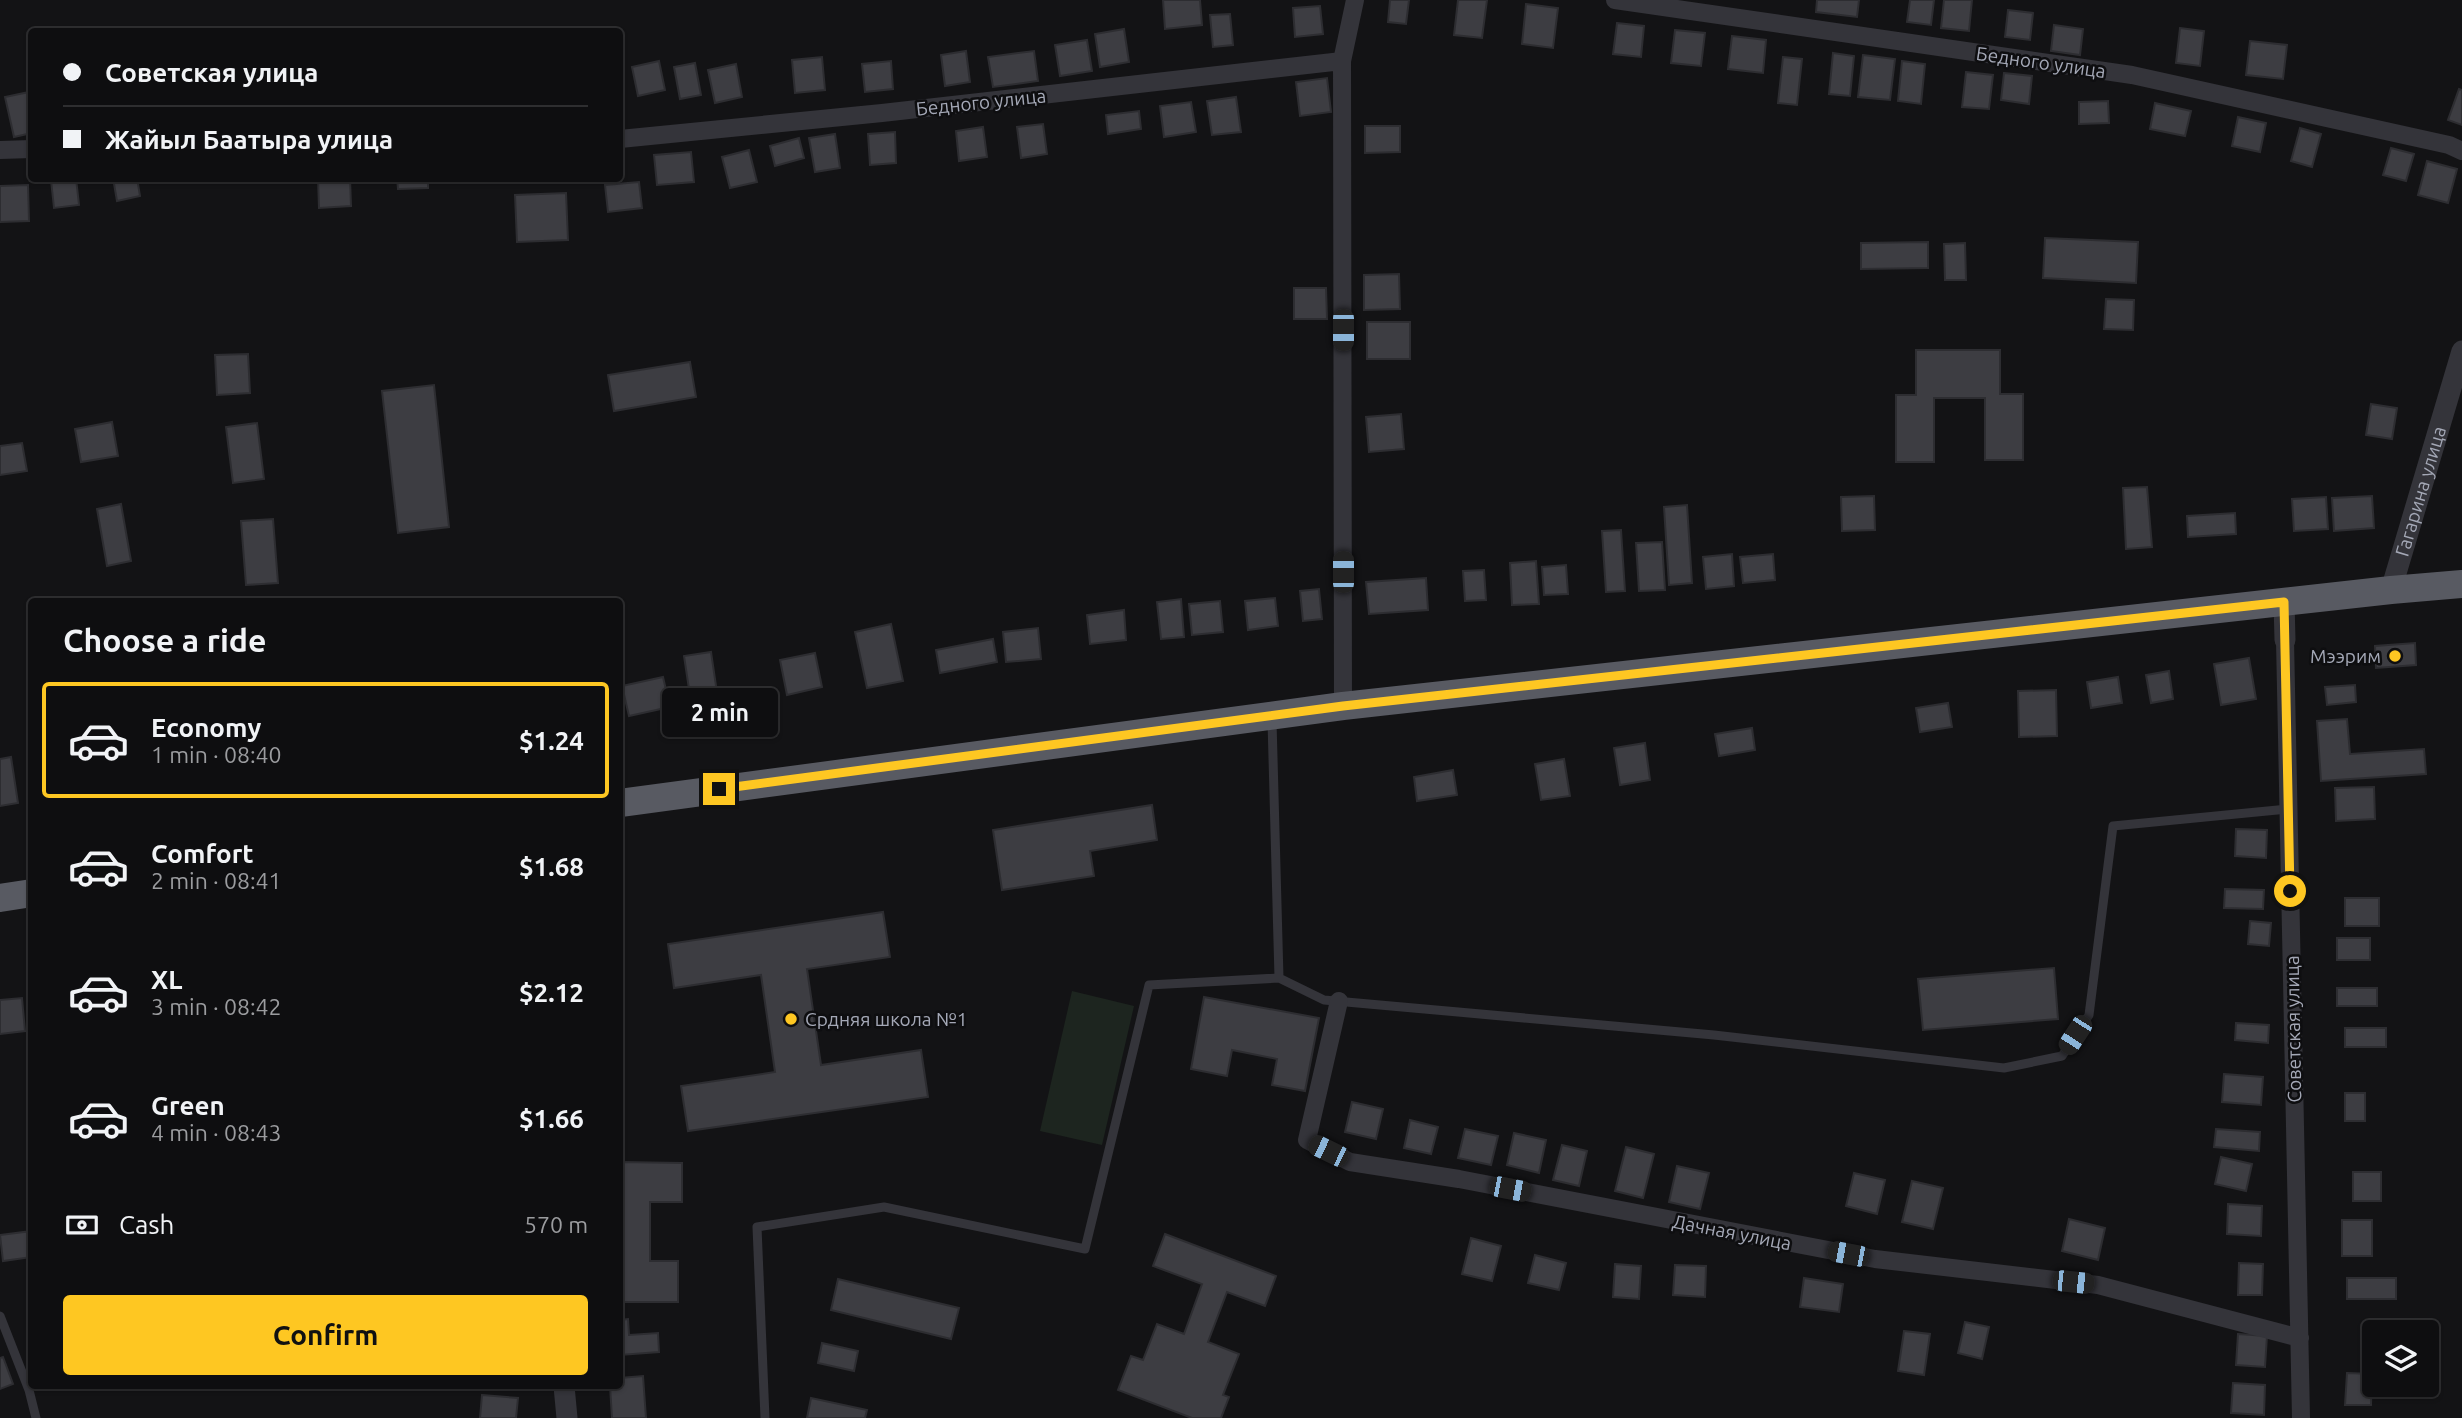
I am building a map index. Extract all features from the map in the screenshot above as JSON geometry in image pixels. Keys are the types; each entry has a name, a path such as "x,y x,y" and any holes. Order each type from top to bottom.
{"highway":[{"path":"623,803 1343,706 2462,584"},
{"path":"0,898 28,894"}],"street":[{"path":"1343,706 1342,61 1355,0"},
{"name":"Бедного улица","path":"1615,0 2132,75 2449,145 2462,151"},
{"name":"Бедного улица","path":"623,139 896,112 1342,61"},
{"path":"0,149 28,149"},
{"name":"Гагарина улица","path":"2391,590 2462,351"},
{"path":"2284,602 2285,640"},
{"name":"Советская улица","path":"2285,640 2301,1418"},
{"name":"Дачная улица","path":"1339,1001 1307,1140 1350,1162 1459,1179 1875,1259 2098,1285 2300,1338"},
{"path":"564,1389 567,1418"}],"lane":[{"path":"1272,716 1279,978"},
{"path":"765,1418 757,1227 884,1207 1085,1250 1149,985 1279,978 1324,1000 1714,1035 2004,1068 2062,1056 2089,1014 2113,826 2288,809"},
{"path":"0,1316 28,1387"},
{"path":"29,1389 36,1418"}],"shaded area":[{"path":"1072,991 1134,1006 1102,1145 1040,1131"}],"building":[{"path":"1163,0 1200,0 1202,25 1165,29"},
{"path":"1390,0 1409,0 1406,24 1388,22"},
{"path":"1458,0 1487,0 1482,38 1454,35"},
{"path":"1817,0 1859,0 1857,17 1816,12"},
{"path":"1910,0 1934,0 1931,25 1907,22"},
{"path":"1944,0 1972,0 1969,31 1941,28"},
{"path":"1526,4 1558,8 1553,48 1522,44"},
{"path":"1320,6 1323,34 1295,37 1293,8"},
{"path":"2008,10 2033,13 2030,40 2005,37"},
{"path":"1230,14 1233,45 1213,47 1210,15"},
{"path":"1617,23 1644,26 1641,57 1613,54"},
{"path":"2054,25 2083,29 2080,55 2051,51"},
{"path":"2180,28 2204,31 2200,66 2176,63"},
{"path":"1124,29 1129,62 1100,67 1095,34"},
{"path":"1675,30 1705,33 1701,66 1671,63"},
{"path":"1732,36 1766,40 1763,73 1728,69"},
{"path":"1087,40 1092,71 1060,76 1055,45"},
{"path":"2250,41 2287,45 2283,79 2246,75"},
{"path":"966,51 970,82 945,86 941,55"},
{"path":"1034,51 1038,81 993,87 988,57"},
{"path":"1833,53 1854,56 1850,96 1829,94"},
{"path":"1863,55 1895,59 1890,100 1858,97"},
{"path":"822,57 825,90 795,93 792,60"},
{"path":"1783,57 1802,59 1797,105 1778,103"},
{"path":"659,61 665,90 638,96 632,67"},
{"path":"891,61 893,89 865,92 862,64"},
{"path":"1902,61 1925,64 1921,104 1898,101"},
{"path":"695,63 701,95 680,99 674,67"},
{"path":"736,64 742,97 715,103 708,70"},
{"path":"1966,72 1993,75 1989,109 1962,107"},
{"path":"2004,73 2032,76 2029,104 2001,100"},
{"path":"1327,78 1331,112 1300,116 1296,82"},
{"path":"2459,89 2462,90 2462,125 2448,120"},
{"path":"28,92 28,134 14,137 5,97"},
{"path":"1236,97 1241,132 1212,135 1207,101"},
{"path":"2108,101 2109,123 2079,124 2079,102"},
{"path":"1191,102 1196,132 1164,137 1160,106"},
{"path":"2155,103 2191,111 2185,136 2150,129"},
{"path":"1139,111 1141,129 1108,134 1106,115"},
{"path":"2238,117 2266,123 2260,152 2232,146"},
{"path":"1043,124 1047,154 1021,158 1017,127"},
{"path":"1365,126 1400,126 1400,152 1365,153"},
{"path":"983,127 987,157 959,161 956,131"},
{"path":"2300,128 2321,134 2312,167 2291,161"},
{"path":"895,132 896,163 870,165 868,134"},
{"path":"835,134 840,168 815,172 809,138"},
{"path":"799,138 804,158 775,166 770,146"},
{"path":"2391,148 2414,154 2406,181 2383,175"},
{"path":"749,150 757,182 730,188 722,157"},
{"path":"691,152 694,182 657,185 654,155"},
{"path":"2427,161 2457,169 2448,203 2418,195"},
{"path":"51,182 76,182 79,205 54,208"},
{"path":"114,182 138,182 140,196 117,201"},
{"path":"318,182 350,182 351,206 319,208"},
{"path":"397,182 428,182 428,188 398,189"},
{"path":"639,182 642,208 608,212 605,185"},
{"path":"28,185 29,221 0,222 0,186"},
{"path":"566,193 568,240 517,242 515,195"},
{"path":"2045,238 2138,242 2136,283 2043,278"},
{"path":"1928,242 1928,268 1861,269 1861,243"},
{"path":"1965,243 1966,280 1945,280 1944,244"},
{"path":"1399,274 1400,309 1364,310 1364,275"},
{"path":"1294,288 1326,288 1327,319 1294,319"},
{"path":"2106,299 2134,300 2133,330 2104,329"},
{"path":"1367,322 1410,322 1410,359 1367,359"},
{"path":"1916,350 2000,350 2000,394 2023,394 2023,460 1985,460 1985,398 1934,398 1934,462 1896,462 1896,395 1916,395"},
{"path":"248,354 250,393 217,395 215,355"},
{"path":"690,362 696,397 614,411 608,375"},
{"path":"434,385 449,527 398,533 382,391"},
{"path":"2371,404 2397,408 2392,439 2366,435"},
{"path":"1401,414 1404,449 1369,452 1366,417"},
{"path":"112,422 118,456 81,462 75,429"},
{"path":"257,423 264,479 233,483 226,427"},
{"path":"22,443 27,471 0,475 0,446"},
{"path":"2147,487 2152,547 2126,549 2123,488"},
{"path":"1874,496 1875,530 1842,531 1841,497"},
{"path":"2372,496 2374,528 2334,531 2332,498"},
{"path":"2326,497 2328,529 2294,531 2292,499"},
{"path":"121,504 131,561 107,566 97,509"},
{"path":"1687,505 1692,583 1669,585 1664,507"},
{"path":"2235,513 2236,534 2188,537 2187,516"},
{"path":"273,519 278,583 246,585 241,521"},
{"path":"1621,530 1625,591 1606,592 1602,531"},
{"path":"1662,542 1665,590 1639,591 1636,543"},
{"path":"1732,554 1734,586 1706,589 1703,557"},
{"path":"1773,554 1775,580 1743,583 1740,557"},
{"path":"1536,561 1539,604 1512,605 1510,563"},
{"path":"1566,565 1568,594 1544,595 1542,567"},
{"path":"1484,570 1486,600 1465,601 1463,571"},
{"path":"1426,578 1428,610 1369,614 1366,582"},
{"path":"1319,589 1322,619 1303,621 1300,591"},
{"path":"1275,598 1278,626 1248,630 1245,601"},
{"path":"1181,599 1184,637 1161,639 1157,602"},
{"path":"1220,601 1223,632 1192,635 1189,604"},
{"path":"1124,610 1126,640 1090,644 1087,615"},
{"path":"891,624 903,681 867,688 855,632"},
{"path":"1038,628 1041,659 1006,662 1003,632"},
{"path":"993,639 997,662 940,673 936,650"},
{"name":"Мээрим","path":"2415,643 2416,665 2376,668 2375,646"},
{"path":"711,652 719,706 692,709 684,656"},
{"path":"815,653 822,687 787,695 780,660"},
{"path":"2249,658 2256,699 2221,705 2214,664"},
{"path":"2169,671 2173,699 2151,703 2146,675"},
{"path":"663,677 670,707 629,716 623,686"},
{"path":"2118,677 2122,703 2091,708 2087,682"},
{"path":"2355,685 2356,702 2327,705 2325,687"},
{"path":"2056,690 2057,736 2019,737 2018,691"},
{"path":"1948,703 1952,727 1920,732 1916,708"},
{"path":"2347,719 2350,754 2424,749 2426,774 2321,781 2317,721"},
{"path":"1752,728 1755,750 1719,756 1715,734"},
{"path":"1645,743 1650,780 1620,785 1614,748"},
{"path":"11,757 18,803 0,806 0,759"},
{"path":"1564,759 1570,796 1541,800 1535,764"},
{"path":"1453,770 1457,795 1417,801 1414,777"},
{"path":"2374,787 2375,819 2336,821 2335,788"},
{"path":"1152,805 1157,840 1090,851 1094,876 1002,890 993,830"},
{"path":"2236,829 2267,830 2266,858 2235,856"},
{"path":"2225,889 2264,890 2263,909 2224,908"},
{"path":"2345,898 2379,898 2379,926 2345,926"},
{"name":"Срдняя школа №1","path":"883,912 890,957 807,969 821,1065 921,1050 928,1097 688,1131 681,1086 775,1072 761,975 674,988 668,944"},
{"path":"2250,921 2271,923 2269,946 2248,944"},
{"path":"2337,938 2370,938 2370,960 2337,960"},
{"path":"2054,968 2058,1019 1923,1030 1918,979"},
{"path":"2337,988 2377,988 2377,1006 2337,1006"},
{"path":"1204,997 1319,1018 1305,1091 1272,1085 1277,1059 1232,1050 1227,1076 1191,1069"},
{"path":"22,998 25,1031 0,1034 0,1000"},
{"path":"2236,1023 2269,1025 2268,1043 2235,1040"},
{"path":"2345,1028 2386,1028 2386,1047 2345,1047"},
{"path":"2224,1074 2263,1077 2261,1105 2222,1102"},
{"path":"2345,1093 2365,1093 2365,1121 2345,1121"},
{"path":"1352,1102 1383,1109 1376,1139 1345,1132"},
{"path":"1410,1120 1438,1127 1431,1154 1404,1148"},
{"path":"1465,1129 1498,1136 1491,1165 1458,1158"},
{"path":"2216,1129 2260,1132 2259,1151 2214,1147"},
{"path":"1514,1133 1546,1140 1539,1173 1507,1165"},
{"path":"1562,1145 1587,1151 1579,1186 1553,1180"},
{"path":"1626,1147 1654,1154 1643,1198 1615,1191"},
{"path":"2221,1157 2252,1164 2246,1191 2215,1184"},
{"path":"623,1162 682,1163 682,1202 650,1202 650,1261 678,1261 678,1302 623,1302"},
{"path":"1677,1166 1709,1173 1700,1209 1669,1202"},
{"path":"2353,1172 2381,1172 2381,1201 2353,1201"},
{"path":"1854,1173 1885,1180 1877,1214 1846,1206"},
{"path":"1912,1181 1943,1188 1933,1229 1902,1222"},
{"path":"2228,1204 2262,1206 2261,1236 2227,1234"},
{"path":"2069,1219 2105,1228 2098,1260 2062,1251"},
{"path":"2342,1220 2372,1220 2372,1256 2342,1256"},
{"path":"28,1232 28,1258 3,1261 0,1235"},
{"path":"1165,1234 1276,1276 1265,1306 1227,1292 1208,1342 1239,1354 1223,1395 1229,1397 1221,1418 1192,1418 1118,1390 1131,1356 1143,1360 1157,1324 1184,1334 1202,1284 1153,1266"},
{"path":"1471,1238 1501,1246 1492,1281 1462,1274"},
{"path":"1535,1255 1566,1263 1559,1290 1528,1283"},
{"path":"2239,1263 2263,1264 2262,1295 2238,1295"},
{"path":"1615,1264 1641,1266 1639,1299 1613,1297"},
{"path":"1675,1265 1706,1266 1705,1297 1673,1295"},
{"path":"1804,1278 1843,1284 1839,1312 1800,1307"},
{"path":"2347,1278 2396,1278 2396,1299 2347,1299"},
{"path":"838,1279 959,1308 951,1339 831,1310"},
{"path":"628,1319 629,1335 658,1333 659,1352 623,1355 623,1320"},
{"path":"1965,1322 1989,1327 1982,1359 1958,1353"},
{"path":"1904,1331 1930,1334 1924,1375 1898,1371"},
{"path":"2238,1334 2267,1336 2265,1367 2236,1365"},
{"path":"822,1343 858,1351 854,1371 818,1363"},
{"path":"3,1357 13,1384 0,1389 0,1358"},
{"path":"2347,1373 2362,1374 2362,1397 2371,1397 2371,1405 2345,1405"},
{"path":"643,1376 646,1418 612,1418 610,1389 623,1389 623,1378"},
{"path":"2233,1383 2265,1385 2264,1415 2231,1413"},
{"path":"482,1395 518,1398 516,1418 480,1418"},
{"path":"811,1398 867,1410 865,1418 807,1418"}],"place":[{"name":"Мээрим","path":"2395,656"},
{"name":"Срдняя школа №1","path":"791,1019"}],"route":[{"path":"719,789 1343,706 2284,602 2290,891"}]}
